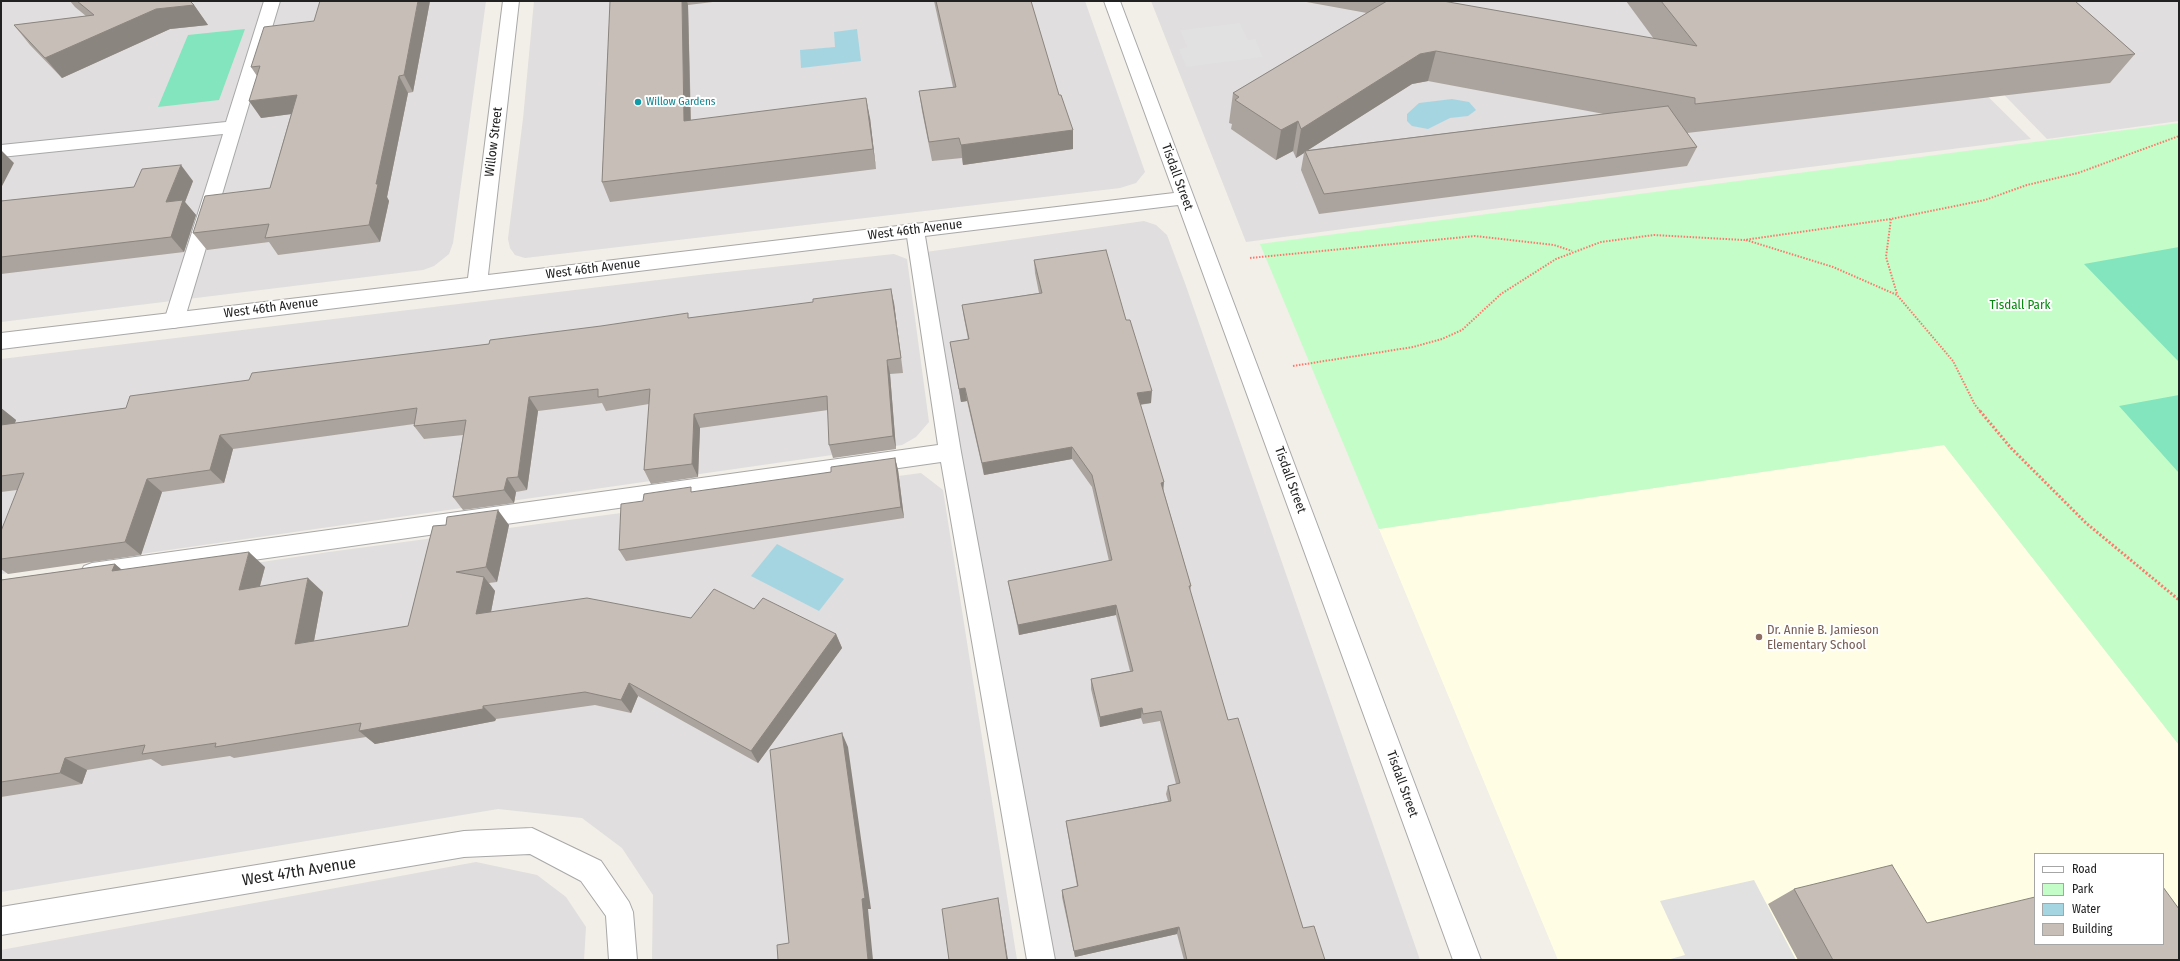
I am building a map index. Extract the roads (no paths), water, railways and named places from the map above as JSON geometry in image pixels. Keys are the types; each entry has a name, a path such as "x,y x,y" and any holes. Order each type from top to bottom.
{"street":[{"path":"174,321 272,1"},
{"name":"Willow Street","path":"477,283 511,1"},
{"name":"Tisdall Street","path":"1112,1 1467,960"},
{"path":"1,151 234,127"},
{"name":"West 46th Avenue","path":"1,341 1185,198"},
{"path":"915,230 950,452 1041,960"},
{"path":"72,576 950,452"},
{"name":"West 47th Avenue","path":"1,921 464,844 532,840 591,871 619,912 623,960"}],"water":[{"path":"857,29 861,61 801,68 800,50 835,47 834,32"},
{"path":"1452,99 1469,102 1476,110 1468,116 1450,118 1428,129 1412,126 1407,121 1407,114 1419,103"},
{"path":"777,544 844,579 819,611 751,576"}],"place":[{"name":"Willow Gardens","path":"638,102"},
{"name":"Dr. Annie B. Jamieson Elementary School","path":"1759,637"}],"park label":[{"name":"Tisdall Park","path":"2020,305"}]}
